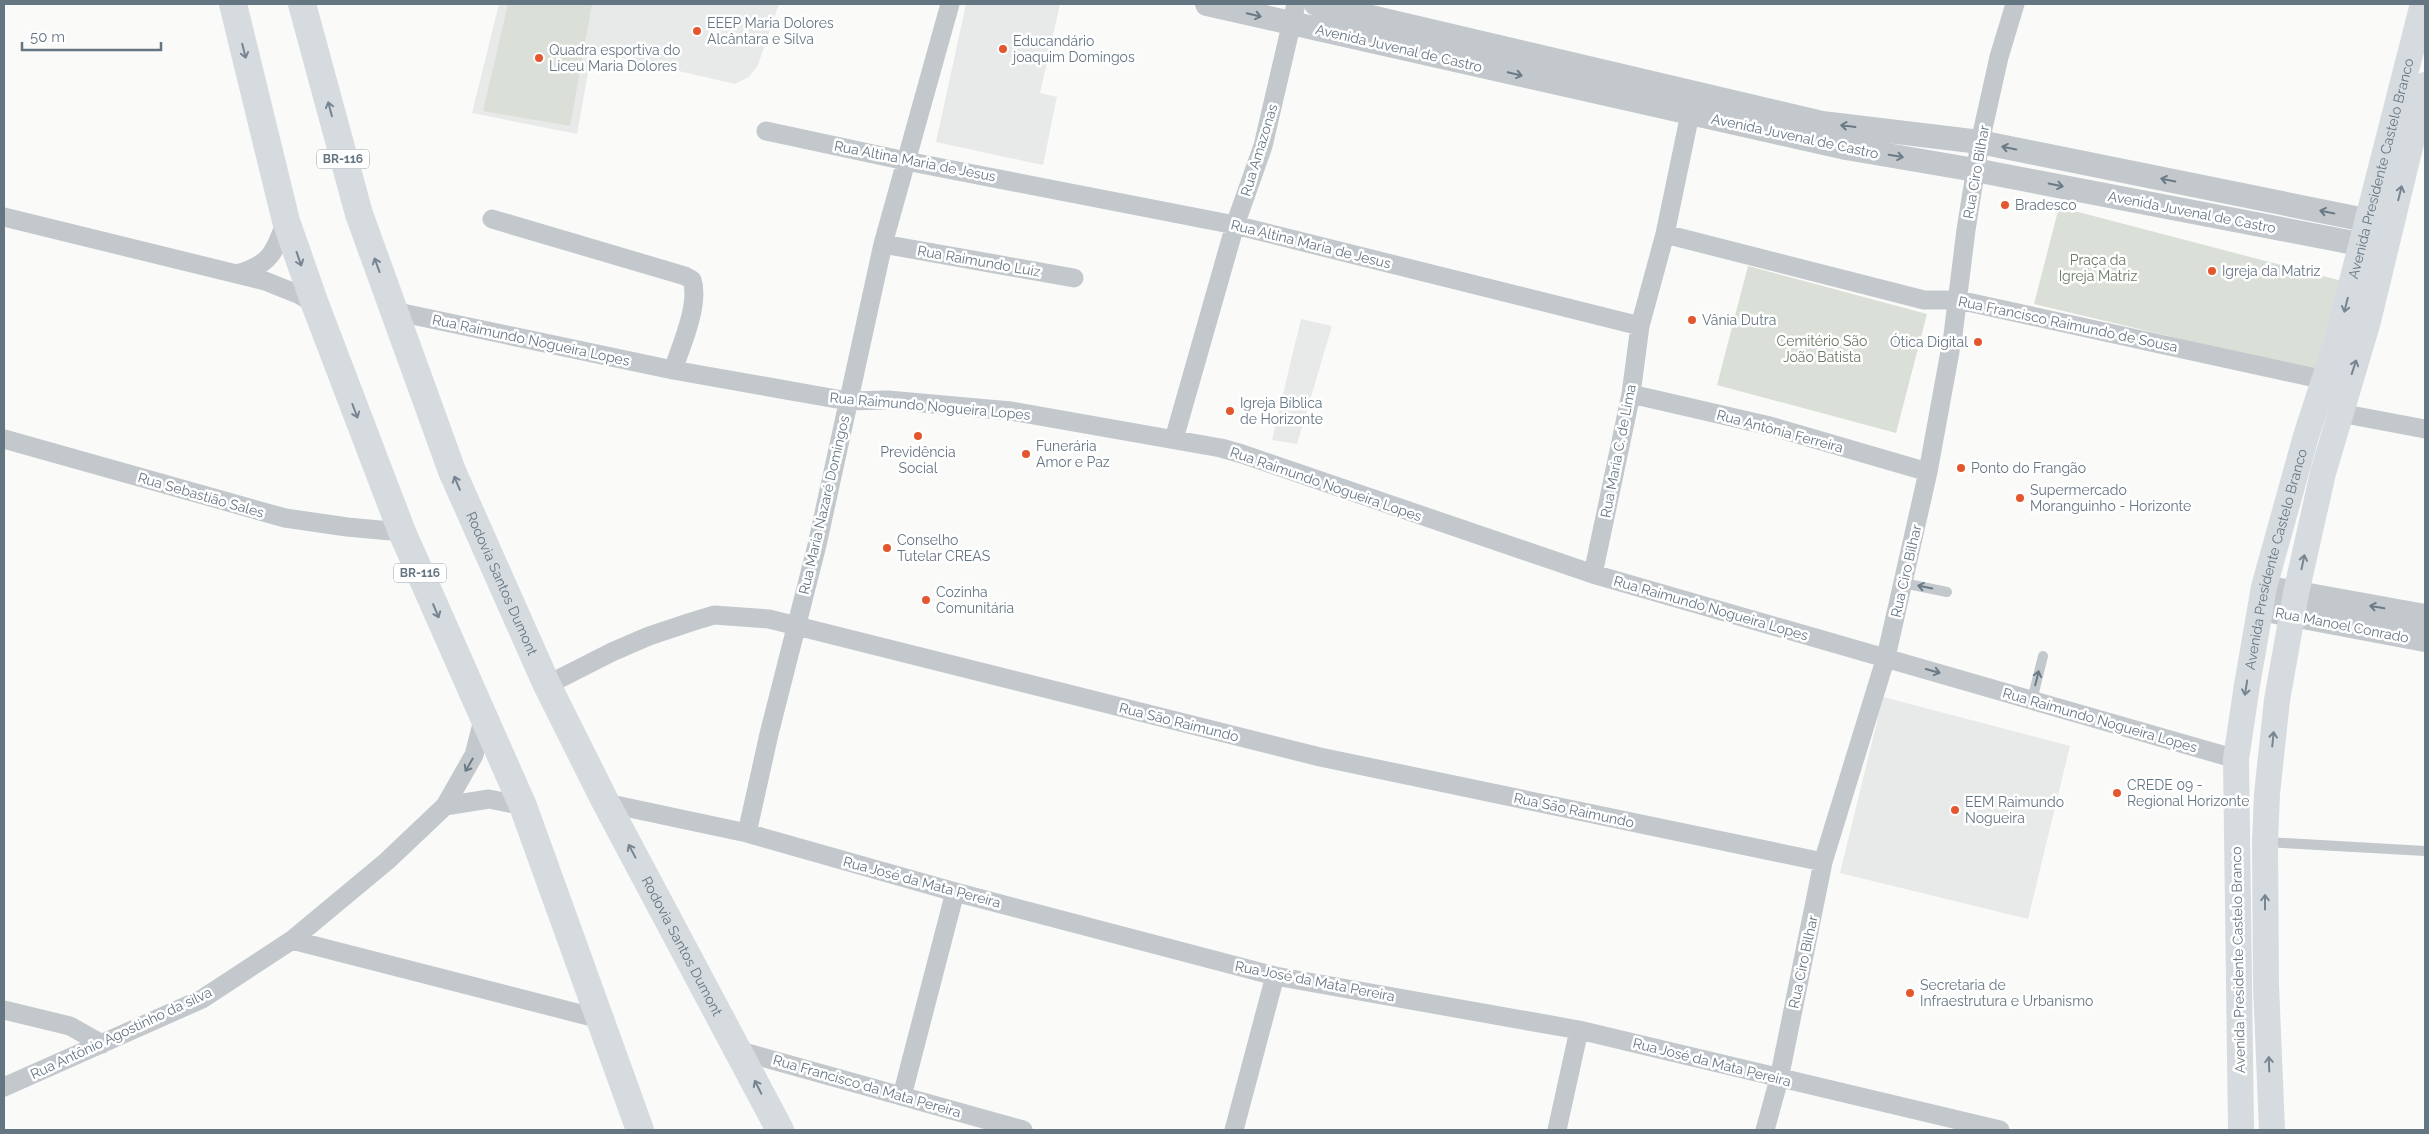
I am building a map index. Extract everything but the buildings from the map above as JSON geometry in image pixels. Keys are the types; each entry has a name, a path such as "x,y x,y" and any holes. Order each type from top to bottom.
{"highway":[{"name":"BR-116","path":"233,4 286,221 315,304 402,532 483,720 523,806 640,1130"},
{"name":"Rodovia Santos Dumont","path":"302,4 359,214 452,471 547,685 606,803 740,1051 780,1130"}],"main road":[{"name":"Avenida Presidente Castelo Branco","path":"2272,1130 2266,985 2265,842 2267,794 2277,700 2323,473 2368,321 2377,235 2423,4"},
{"name":"Avenida Presidente Castelo Branco","path":"2240,1118 2236,759 2262,598 2306,436 2377,235 2425,88"},
{"path":"2240,1118 2271,1104"}],"street":[{"name":"Rua Maria Nazaré Domingos","path":"747,833 795,626 817,544 883,244 950,4"},
{"name":"Avenida Juvenal de Castro","path":"1207,4 1295,14 1690,114 1846,148 2377,235"},
{"name":"Avenida Juvenal de Castro","path":"1316,4 1822,123 1980,142 2377,235"},
{"name":"Rua Ciro Bilhar","path":"1764,1130 1779,1079 1823,862 1886,657 1928,472 1958,300 1980,142 1999,57 2015,4"},
{"name":"Rua Amazonas","path":"1174,439 1235,225 1263,146 1295,14"},
{"path":"1640,326 1664,234 1690,114"},
{"name":"Rua Altina Maria de Jesus","path":"766,131 906,161 1235,225 1640,326"},
{"path":"4,217 237,274 276,285 315,304"},
{"path":"492,219 685,276 692,280 695,287 694,305 673,370"},
{"path":"237,274 254,269 269,258 274,252 286,221"},
{"name":"Rua Francisco Raimundo de Sousa","path":"1664,234 1924,300 1958,300 2326,380"},
{"name":"Rua Raimundo Luiz","path":"883,244 1074,278"},
{"name":"Rua Raimundo Nogueira Lopes","path":"394,310 673,370 848,401 888,400 1011,411 1174,439 1242,454 1593,574 2236,759"},
{"name":"Rua Maria C. de Lima","path":"1593,574 1631,394 1640,326"},
{"name":"Rua Antônia Ferreira","path":"1631,394 1770,426 1928,472"},
{"path":"2340,413 2425,429"},
{"name":"Rua Sebastião Sales","path":"4,439 285,518 347,528 402,532"},
{"name":"Rua Manoel Conrado","path":"2262,598 2295,604 2425,616"},
{"name":"Rua Manoel Conrado","path":"2295,604 2425,640"},
{"name":"Rua São Raimundo","path":"547,685 648,636 714,615 769,619 1320,756 1823,862"},
{"name":"Rua Antônio Agostinho da silva","path":"4,1087 202,999 292,940 387,860 445,806 474,755 483,720"},
{"path":"445,806 478,799 494,799 523,806"},
{"name":"Rua José da Mata Pereira","path":"606,803 747,833 955,892 1275,976 1579,1030 2000,1130"},
{"path":"902,1096 955,892"},
{"path":"292,940 600,1019"},
{"path":"1234,1130 1275,976"},
{"path":"4,1010 70,1026 102,1044"},
{"path":"1557,1130 1579,1030"},
{"name":"Rua Francisco da Mata Pereira","path":"740,1051 1023,1130"}],"lane":[{"path":"1903,582 1946,592"},
{"path":"2032,700 2043,656"},
{"path":"2265,842 2425,851"}],"shaded area":[{"path":"499,4 779,4 758,65 749,77 735,84 592,51 577,134 472,113"},
{"name":"Educandário joaquim Domingos","path":"966,4 1060,4 1040,93 1057,97 1043,165 936,142"},
{"path":"1301,319 1332,326 1297,444 1272,440"},
{"name":"EEM Raimundo Nogueira","path":"1883,697 2070,746 2028,919 1840,873"}],"green space":[{"name":"Quadra esportiva do Liceu Maria Dolores","path":"508,4 592,4 570,126 483,111"},
{"name":"Praça da Igreja Matriz","path":"2059,207 2346,282 2315,371 2034,304"},
{"name":"Cemitério São João Batista","path":"1748,266 1927,314 1896,433 1717,385"}],"place":[{"name":"EEEP Maria Dolores Alcântara e Silva","path":"697,31"},
{"name":"Educandário joaquim Domingos","path":"1003,49"},
{"name":"Quadra esportiva do Liceu Maria Dolores","path":"539,58"},
{"name":"Bradesco","path":"2005,205"},
{"name":"Igreja da Matriz","path":"2212,271"},
{"name":"Vânia Dutra","path":"1692,320"},
{"name":"Ótica Digital","path":"1978,342"},
{"name":"Igreja Bíblica de Horizonte","path":"1230,411"},
{"name":"Previdência Social","path":"918,436"},
{"name":"Funerária Amor e Paz","path":"1026,454"},
{"name":"Ponto do Frangão","path":"1961,468"},
{"name":"Supermercado Moranguinho - Horizonte","path":"2020,498"},
{"name":"Conselho Tutelar CREAS","path":"887,548"},
{"name":"Cozinha Comunitária","path":"926,600"},
{"name":"CREDE 09 - Regional Horizonte","path":"2117,793"},
{"name":"EEM Raimundo Nogueira","path":"1955,810"},
{"name":"Secretaria de Infraestrutura e Urbanismo","path":"1910,993"}]}
